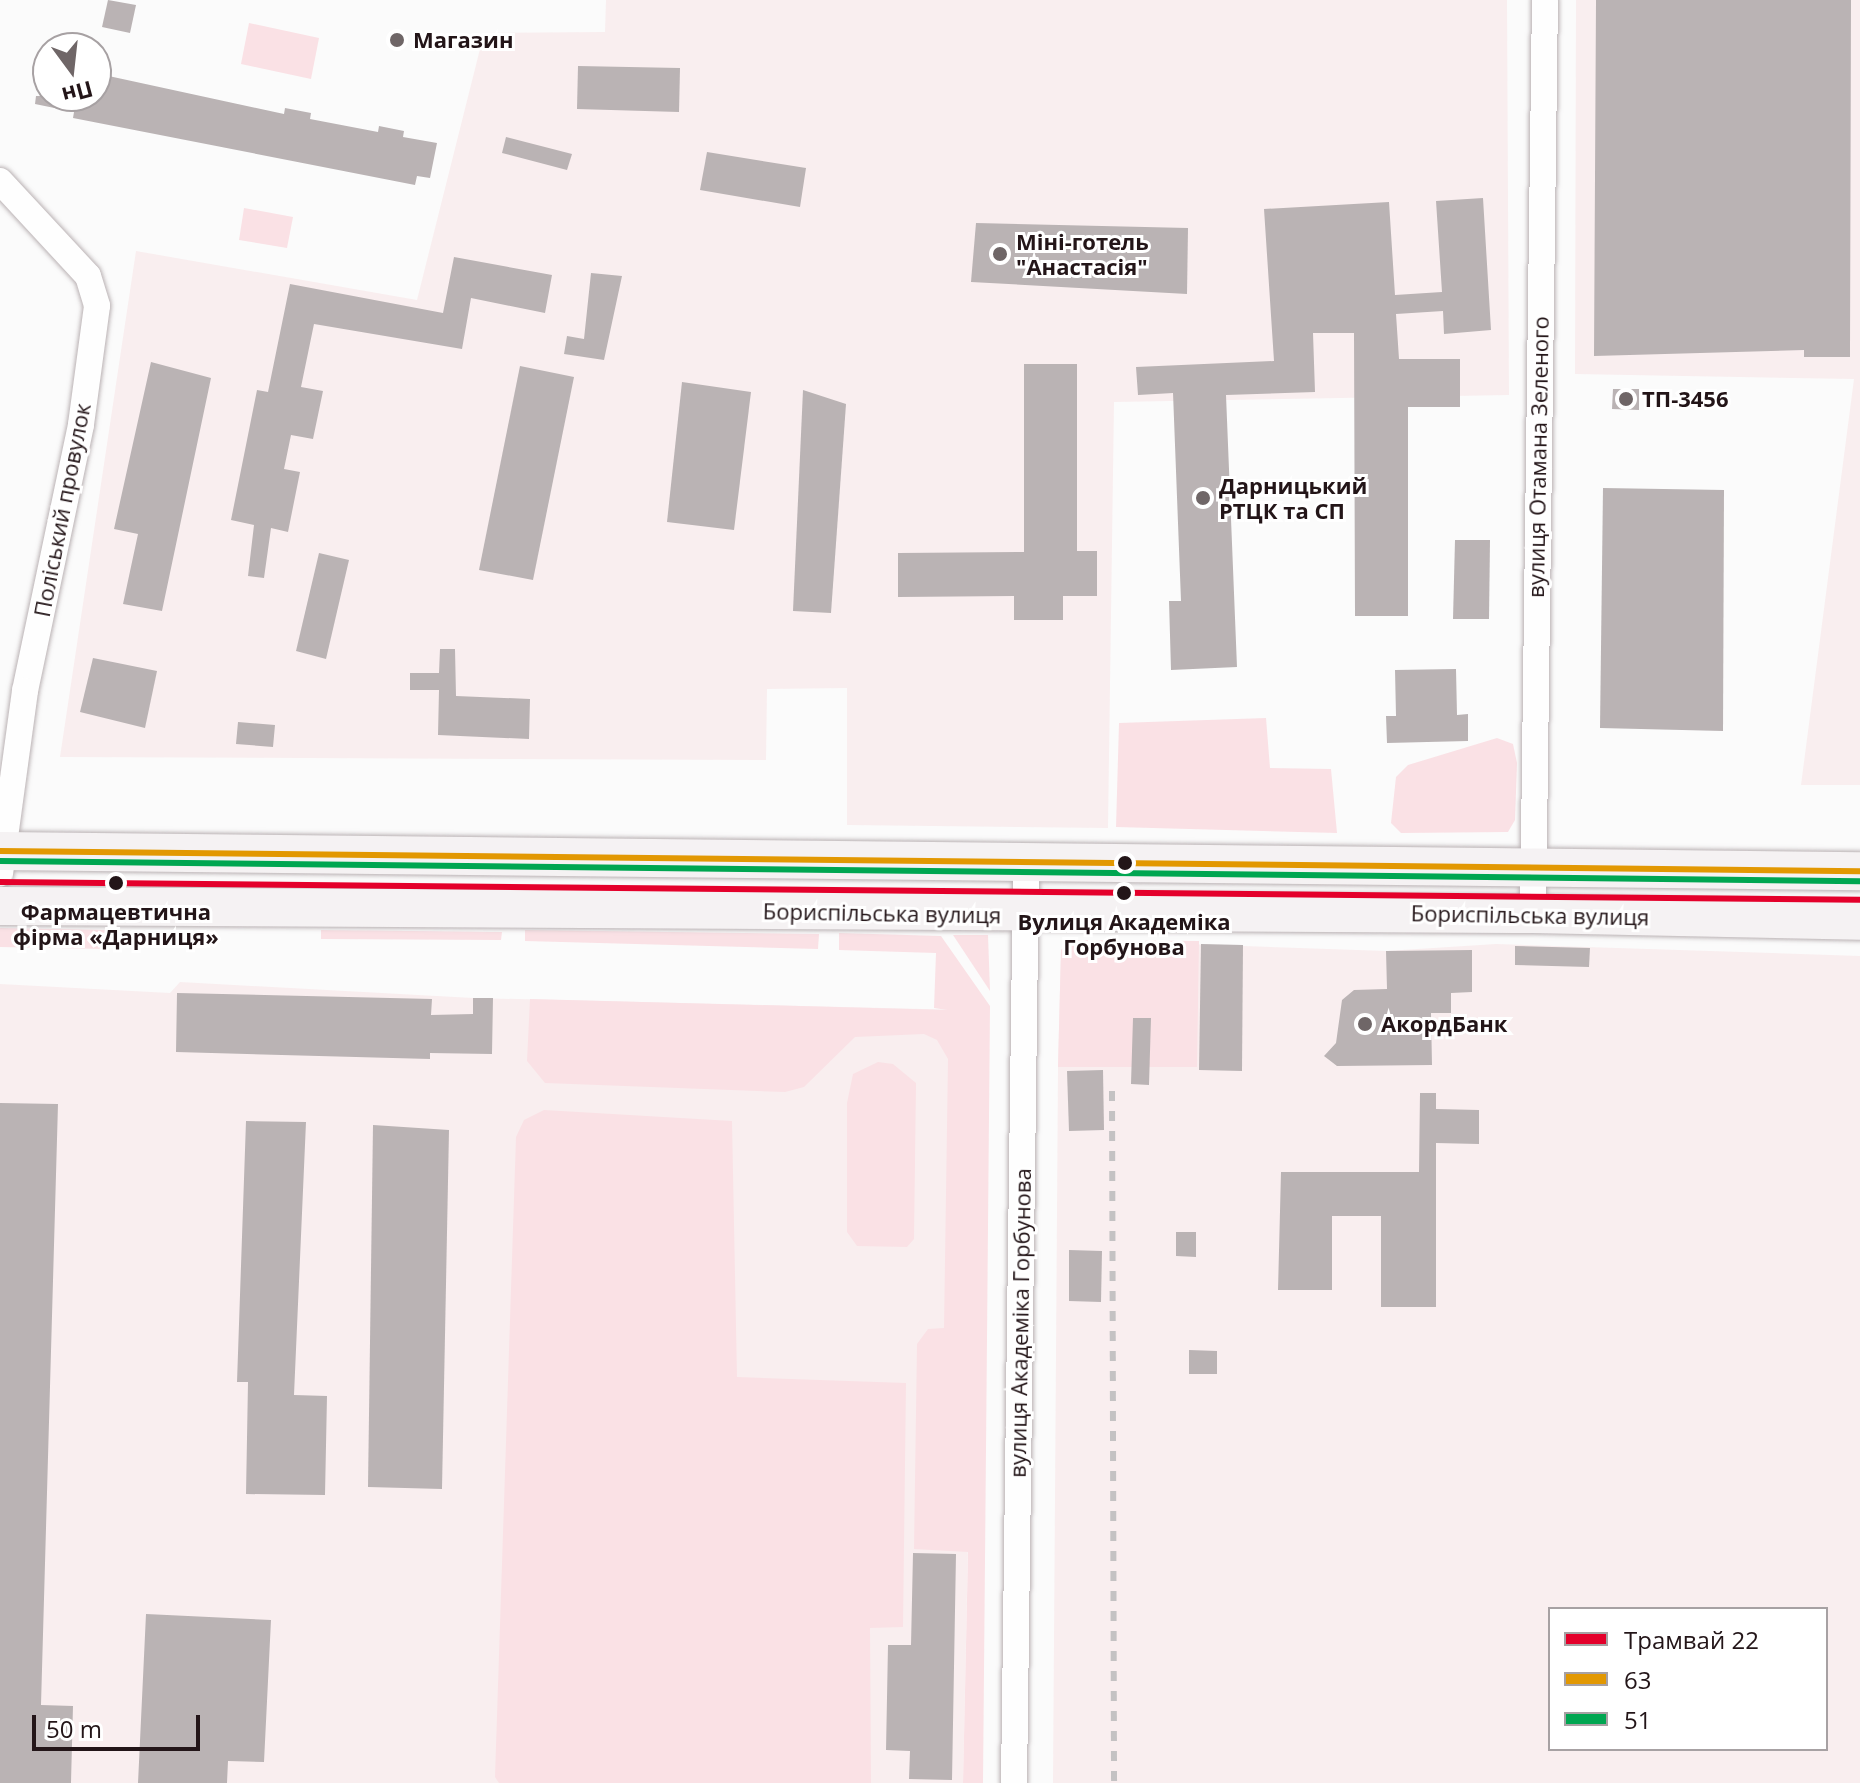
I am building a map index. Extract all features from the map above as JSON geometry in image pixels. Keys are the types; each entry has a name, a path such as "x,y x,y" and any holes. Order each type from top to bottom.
{"main road":[{"name":"Бориспільська вулиця","path":"1,858 1860,871"},
{"name":"Бориспільська вулиця","path":"0,906 1025,915 1533,914 1860,921"}],"street":[{"name":"вулиця Отамана Зеленого","path":"1533,914 1545,0"},
{"name":"Поліський провулок","path":"0,181 88,276 97,306 81,425 22,706 1,858"},
{"name":"вулиця Академіка Горбунова","path":"1014,1783 1026,863"}],"shaded area":[{"path":"606,0 1507,0 1509,395 1114,402 1108,828 847,825 847,688 767,689 766,760 60,757 136,251 417,300 484,33 605,32"},
{"path":"1576,0 1860,0 1860,785 1801,785 1854,379 1575,374"},
{"path":"249,23 319,38 311,79 241,64"},
{"path":"244,208 293,217 287,248 239,240"},
{"path":"1266,718 1270,768 1331,769 1337,833 1116,827 1119,723"},
{"path":"1497,738 1513,744 1517,763 1515,820 1508,832 1401,833 1391,823 1396,777 1408,765"},
{"path":"0,928 113,930 112,942 105,949 0,947"},
{"path":"321,930 502,932 501,940 321,939"},
{"path":"525,930 819,934 818,949 525,941"},
{"path":"839,933 941,936 990,1006 983,1783 963,1783 968,1552 914,1549 917,1344 928,1329 944,1328 948,1059 937,1040 924,1034 855,1037 804,1087 785,1092 545,1083 527,1061 530,999 947,1010 934,1008 936,953 839,950"},
{"path":"953,935 988,935 990,991"},
{"path":"1071,940 1386,951 1496,944 1860,956 1860,1783 1053,1783 1061,950"},
{"path":"1071,940 1199,941 1197,1067 1058,1067 1061,950"},
{"name":"Фармацевтична фірма «Дарниця»","path":"180,982 473,998 964,1010 979,1022 963,1783 0,1783 0,984 170,993"},
{"path":"878,1062 893,1064 916,1083 914,1239 907,1247 857,1246 847,1232 847,1103 853,1074"},
{"path":"544,1110 732,1121 737,1377 906,1383 903,1627 870,1628 871,1783 499,1783 495,1777 516,1137 524,1120"}],"building":[{"path":"108,0 136,5 130,33 102,27"},
{"path":"1596,0 1851,0 1850,357 1804,357 1804,350 1594,356"},
{"path":"578,66 680,68 679,112 577,109"},
{"path":"112,77 284,114 285,108 311,113 310,119 378,132 379,126 404,131 403,137 437,143 430,178 417,176 415,185 73,118 74,112 112,112"},
{"path":"506,137 572,154 567,170 502,153"},
{"path":"707,152 806,168 800,207 700,190"},
{"path":"1483,198 1491,330 1444,334 1443,311 1396,314 1399,359 1460,359 1460,407 1408,407 1408,616 1355,616 1354,333 1313,333 1315,392 1226,395 1237,667 1171,670 1169,601 1181,601 1173,393 1138,395 1136,367 1274,361 1264,209 1389,202 1395,295 1442,292 1436,201"},
{"path":"976,223 1188,228 1187,294 971,282"},
{"path":"454,257 552,275 545,313 471,298 462,349 314,324 301,387 323,391 313,439 291,435 284,469 300,472 288,532 271,528 264,578 248,576 254,525 231,520 257,390 268,392 290,284 443,313"},
{"path":"591,273 622,276 604,360 564,354 567,336 584,339"},
{"path":"151,362 211,378 162,611 123,604 138,534 114,529"},
{"path":"1024,364 1077,364 1077,551 1097,551 1097,596 1063,596 1063,620 1014,620 1014,596 898,597 898,553 1024,552"},
{"path":"520,366 574,377 533,580 479,570"},
{"path":"682,382 751,392 734,530 667,522"},
{"name":"ТП-3456","path":"1613,389 1639,389 1639,410 1612,409"},
{"path":"803,390 846,404 831,613 793,611"},
{"path":"1603,488 1724,490 1723,731 1600,728"},
{"path":"1455,540 1490,540 1489,619 1453,619"},
{"path":"319,553 349,560 326,659 296,651"},
{"path":"440,649 455,649 456,696 530,699 529,739 438,735 439,690 410,690 410,673 439,673"},
{"path":"93,658 157,671 145,728 80,712"},
{"path":"1456,669 1457,715 1468,714 1468,741 1387,743 1386,716 1396,716 1395,670"},
{"path":"238,722 275,725 273,747 236,744"},
{"path":"1201,944 1243,945 1242,1071 1199,1070"},
{"path":"1515,946 1590,948 1589,967 1515,965"},
{"path":"1472,950 1472,992 1451,993 1451,1013 1431,1013 1432,1065 1337,1066 1324,1056 1336,1043 1342,1000 1354,990 1387,989 1386,951"},
{"path":"177,993 432,999 431,1015 473,1014 473,998 493,998 492,1054 430,1053 430,1059 176,1052"},
{"path":"1133,1018 1151,1018 1149,1085 1131,1084"},
{"path":"1103,1070 1104,1130 1069,1131 1067,1071"},
{"path":"1420,1093 1436,1093 1436,1109 1479,1110 1479,1144 1436,1143 1436,1307 1381,1307 1381,1216 1332,1216 1332,1290 1278,1290 1281,1172 1419,1172"},
{"path":"0,1103 58,1104 41,1705 73,1706 71,1783 0,1783"},
{"path":"246,1121 306,1122 294,1395 327,1396 325,1495 246,1494 248,1382 237,1382"},
{"path":"373,1125 449,1130 442,1489 368,1487"},
{"path":"1176,1232 1196,1232 1196,1257 1176,1256"},
{"path":"1069,1250 1102,1251 1101,1302 1069,1301"},
{"path":"1189,1350 1217,1351 1217,1374 1189,1374"},
{"path":"913,1553 956,1554 952,1780 909,1779 910,1751 886,1750 888,1645 911,1645"},
{"path":"146,1614 271,1620 264,1762 228,1761 227,1783 138,1783"}],"railway":[{"path":"1112,1091 1114,1783"}],"tram line":[{"name":"22","path":"0,882 1860,900"}],"transit line":[{"name":"63","path":"0,851 1860,871"},
{"name":"51","path":"0,861 1860,881"}],"place":[{"name":"Магазин","path":"397,40"},
{"name":"Міні-готель \"Анастасія\"","path":"1000,254"},
{"name":"ТП-3456","path":"1626,399"},
{"name":"Дарницький РТЦК та СП","path":"1203,498"},
{"name":"Фармацевтична фірма «Дарниця»","path":"116,883"},
{"name":"Вулиця Академіка Горбунова","path":"1124,893"},
{"name":"АкордБанк","path":"1365,1024"}]}
